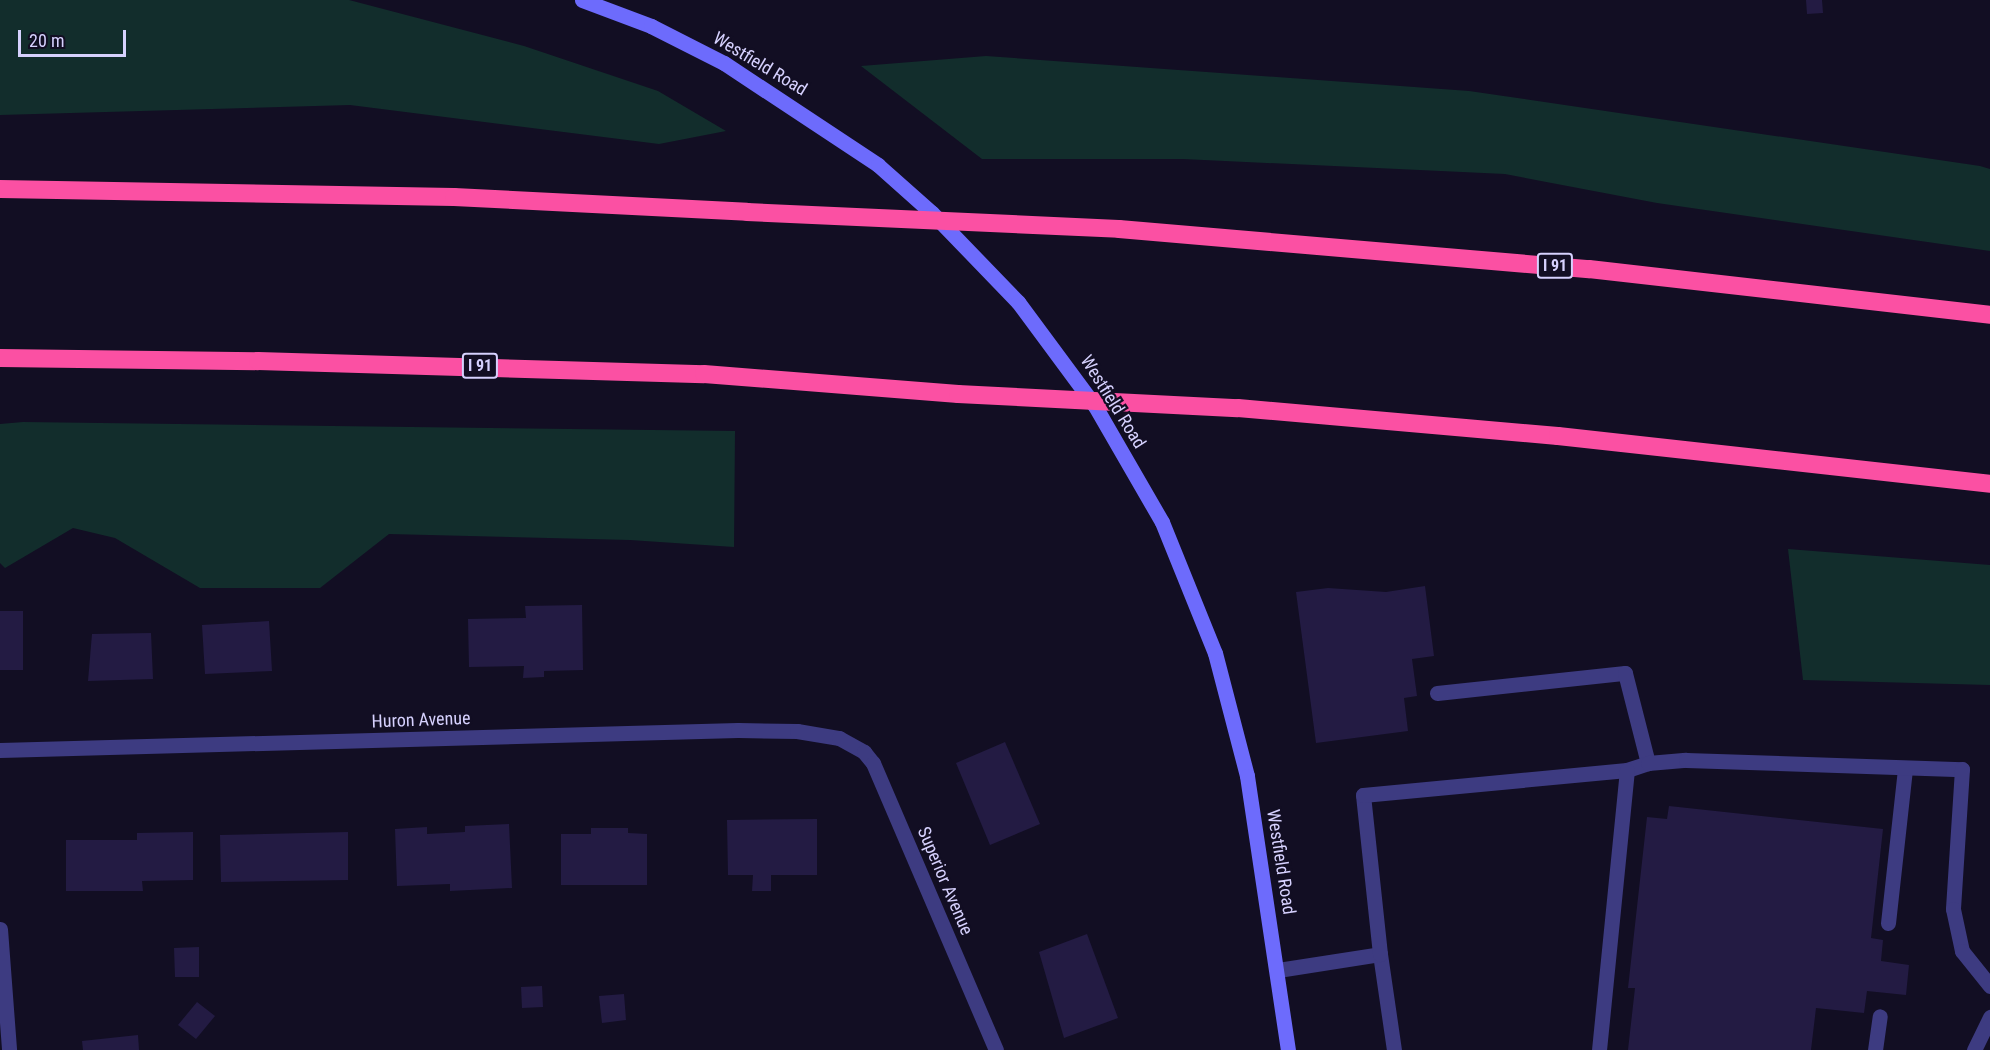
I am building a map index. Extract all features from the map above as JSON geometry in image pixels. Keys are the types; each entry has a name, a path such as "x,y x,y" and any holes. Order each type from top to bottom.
{"highway":[{"name":"I 91","path":"0,189 454,197 1119,229 1589,269 1990,315"},
{"name":"I 91","path":"0,358 270,361 680,373 958,394 1238,408 1558,436 1990,484"}],"main road":[{"name":"Westfield Road","path":"582,0 651,26 724,63 854,147 949,230 1018,302 1059,354 1095,406 1162,522 1204,624 1233,713 1247,777 1278,970 1288,1050"}],"street":[{"path":"1437,693 1625,673 1648,763"},
{"name":"Huron Avenue","path":"0,750 738,729 811,732 842,739"},
{"name":"Superior Avenue","path":"842,739 864,752 873,763 996,1050"},
{"path":"1394,1050 1380,954 1363,795 1627,770 1648,763 1686,760 1962,769 1953,909 1962,951 1990,986"},
{"path":"1888,923 1905,768"},
{"path":"1599,1050 1627,770"},
{"path":"0,929 9,1050"},
{"path":"1278,970 1380,954"},
{"path":"1875,1050 1880,1016"},
{"path":"1974,1050 1990,1017"}],"green space":[{"path":"0,0 349,0 524,46 658,91 726,131 659,144 350,105 0,115"},
{"path":"986,56 1469,91 1980,166 1990,169 1990,251 1657,203 1505,174 1183,159 982,159 861,66"},
{"path":"23,422 735,431 734,547 630,540 389,534 320,588 200,588 115,538 73,528 5,568 0,563 0,424"},
{"path":"1788,549 1990,565 1990,685 1803,680"}],"building":[{"path":"1806,0 1822,0 1823,13 1807,14"},
{"path":"1425,586 1434,656 1412,659 1417,696 1404,698 1408,731 1316,743 1296,592 1328,588 1386,592"},
{"path":"582,605 583,670 544,671 544,677 523,678 524,666 469,667 468,619 526,618 525,606"},
{"path":"0,611 23,611 23,670 0,670"},
{"path":"269,621 272,671 205,674 202,625"},
{"path":"151,633 153,679 88,681 92,634"},
{"path":"1005,742 1040,824 990,845 956,763"},
{"path":"1669,806 1883,829 1871,938 1883,940 1881,961 1909,965 1906,995 1867,991 1864,1013 1816,1008 1811,1050 1628,1050 1635,988 1628,988 1647,817 1667,819"},
{"path":"817,819 817,875 771,875 771,891 752,891 753,875 728,875 727,820"},
{"path":"509,824 512,888 450,891 450,884 397,886 395,829 427,827 427,834 465,832 465,826"},
{"path":"591,828 628,828 628,833 647,834 647,885 561,885 561,834 591,834"},
{"path":"193,832 193,880 142,881 143,891 66,891 66,840 137,840 137,833"},
{"path":"348,832 348,880 221,882 220,835"},
{"path":"1087,934 1118,1018 1064,1038 1039,952"},
{"path":"199,947 199,977 175,977 174,948"},
{"path":"542,986 543,1007 522,1008 521,987"},
{"path":"624,994 626,1020 602,1023 599,996"},
{"path":"197,1002 215,1016 196,1039 178,1025"},
{"path":"138,1035 139,1050 83,1050 82,1041"}]}
